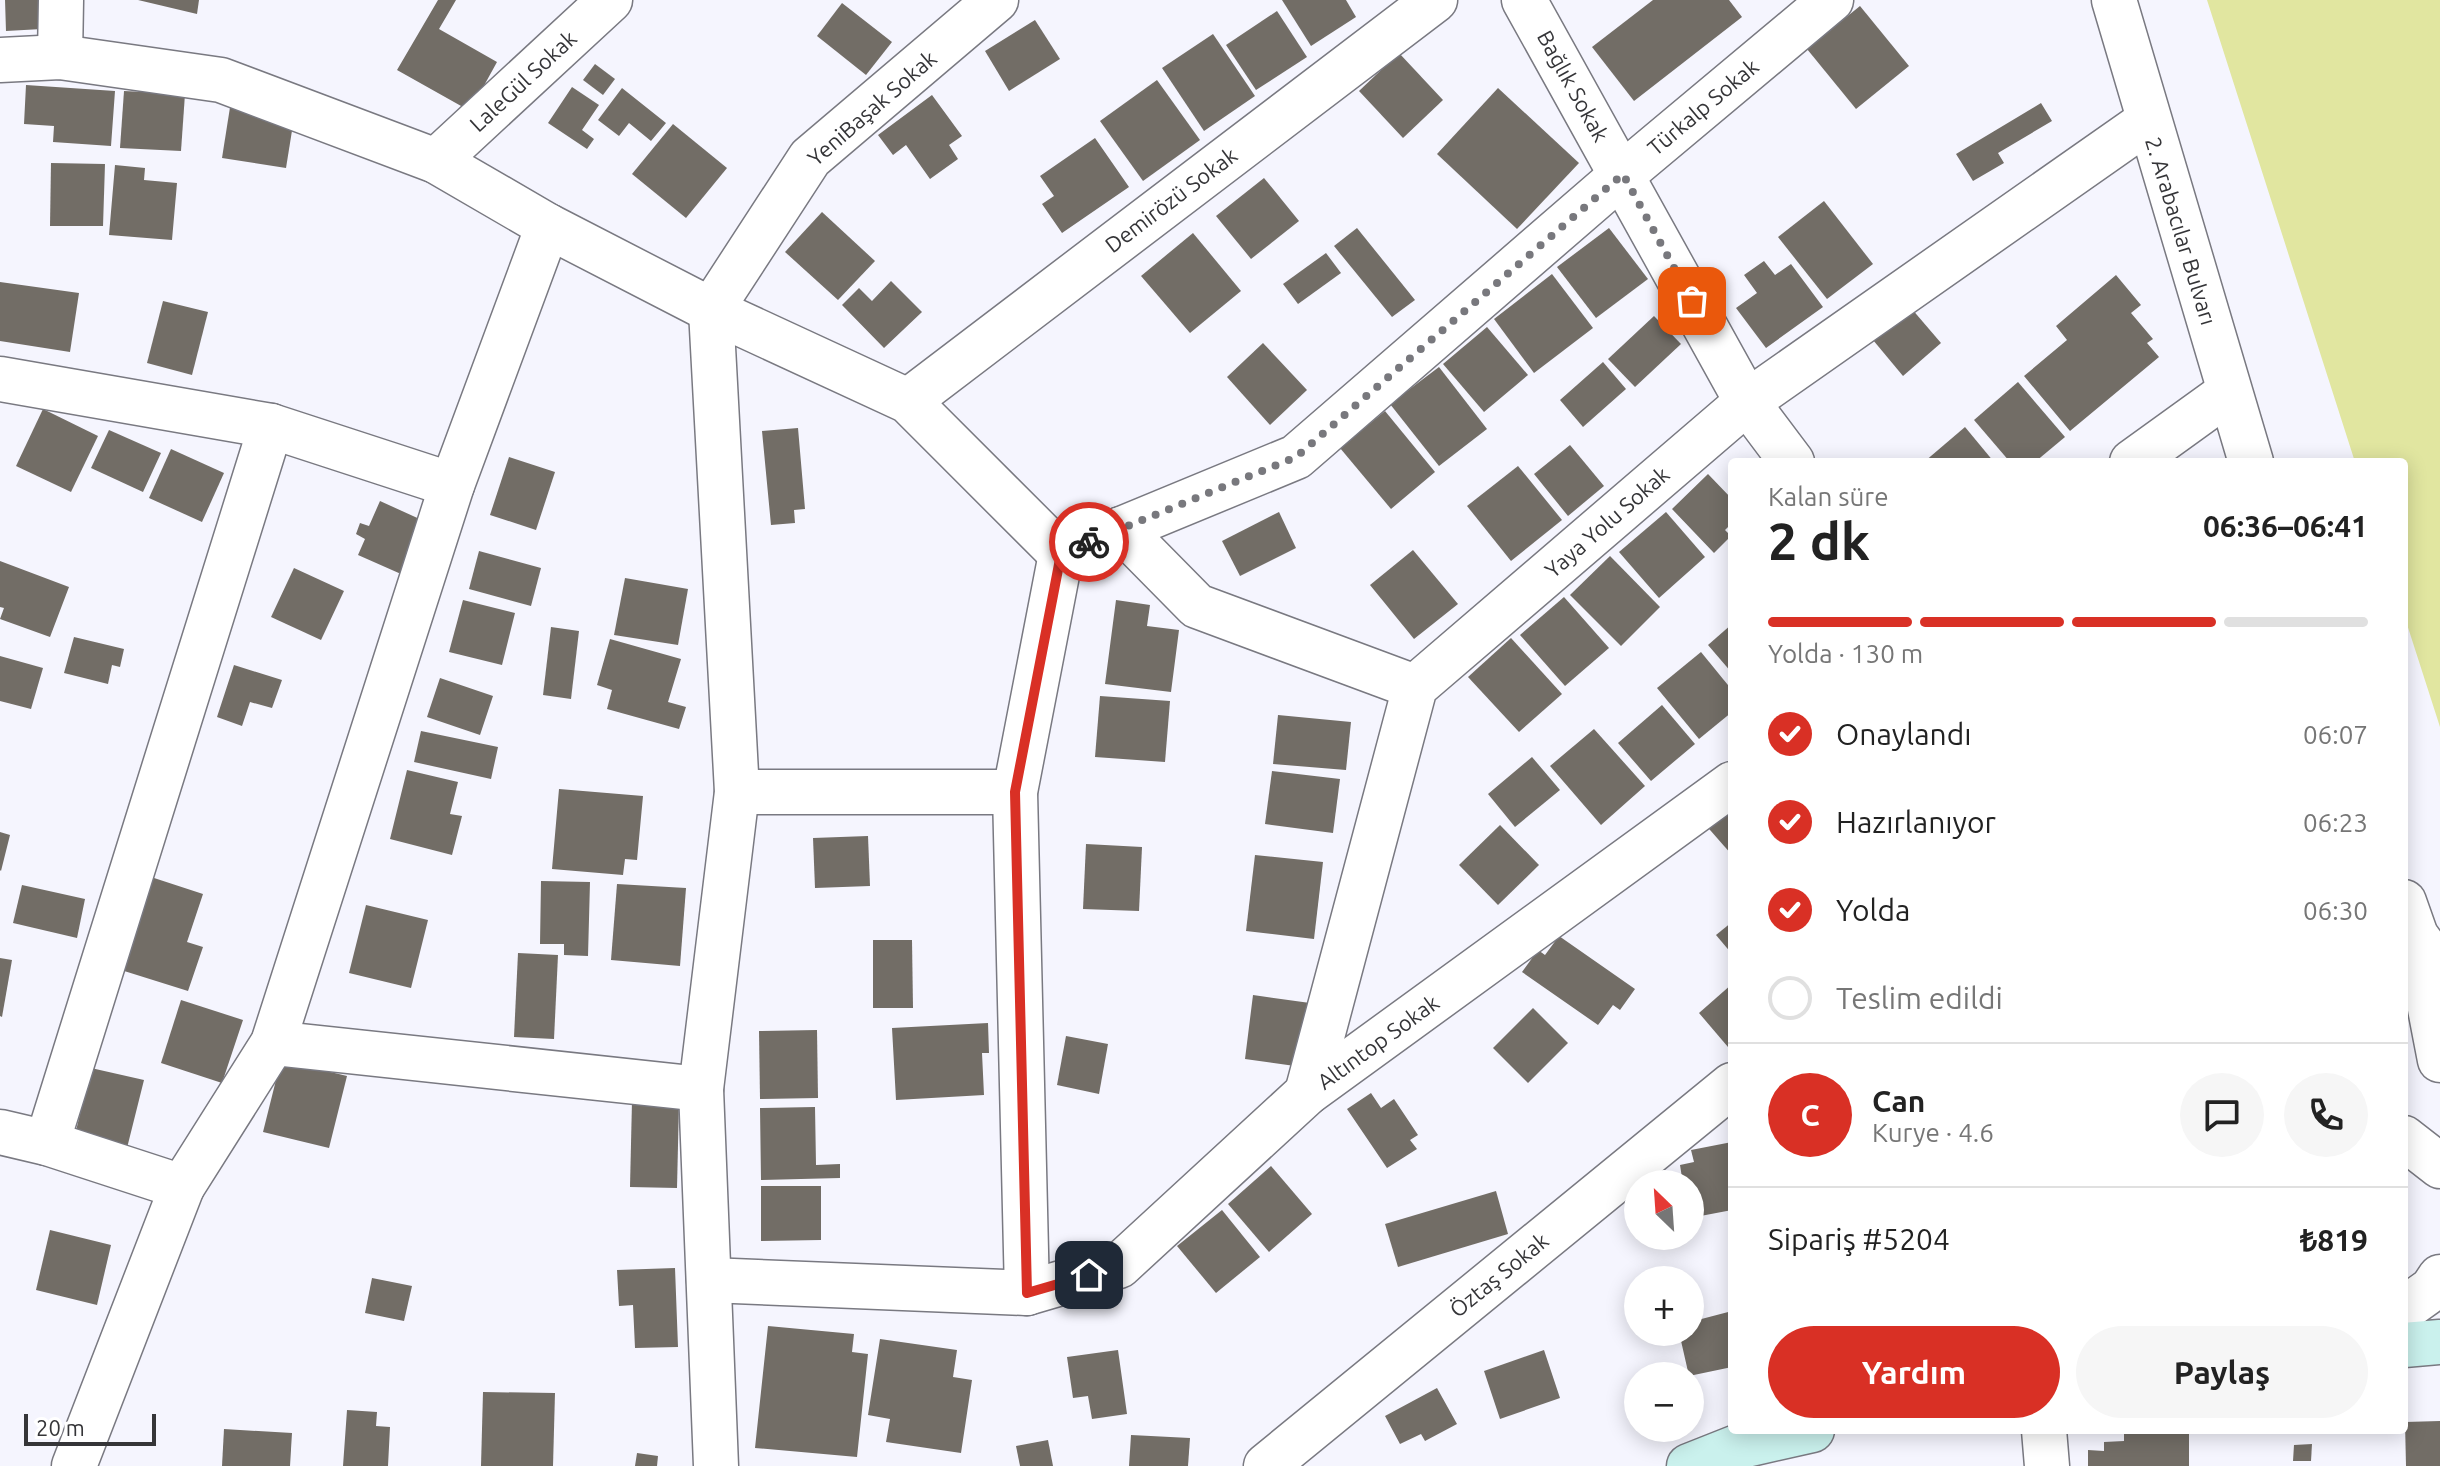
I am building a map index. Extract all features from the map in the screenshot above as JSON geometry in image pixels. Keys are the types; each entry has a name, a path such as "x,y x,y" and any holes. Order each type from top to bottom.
{"main road":[{"path":"2408,1345 2440,1342"},
{"path":"1689,1466 1737,1447 1794,1434"}],"street":[{"path":"60,57 61,0"},
{"name":"LaleGül Sokak","path":"436,161 610,0"},
{"name":"YeniBaşak Sokak","path":"711,310 810,158 996,0"},
{"name":"Demirözü Sokak","path":"908,401 1435,0"},
{"name":"Bağlık Sokak","path":"1524,0 1747,402 1789,458"},
{"name":"Türkalp Sokak","path":"1061,554 1296,457 1623,174 1831,0"},
{"name":"2. Arabacılar Bulvarı","path":"2114,0 2250,458"},
{"path":"0,60 60,57 221,80 436,161 548,226 711,310 908,401 1061,554 1015,792 1027,1293"},
{"name":"Yaya Yolu Sokak","path":"1415,687 1747,402 2148,121"},
{"path":"74,1466 182,1187 273,1043 452,485 548,226"},
{"path":"711,310 737,792 701,1089 716,1466"},
{"path":"0,379 271,426 452,485"},
{"path":"2138,458 2229,392"},
{"path":"47,1143 271,426"},
{"path":"1121,529 1197,606 1415,687 1307,1093"},
{"name":"Altıntop Sokak","path":"709,1280 1027,1293 1119,1266 1307,1093 1728,787"},
{"path":"737,792 1015,792"},
{"path":"2420,936 2440,1060"},
{"path":"273,1043 701,1089"},
{"name":"Öztaş Sokak","path":"1266,1466 1728,1088"},
{"path":"0,1132 47,1143 182,1187"},
{"path":"2408,1141 2440,1166"},
{"path":"2408,1306 2432,1289 2440,1277"},
{"path":"2044,1434 2047,1466"}],"green space":[{"path":"2207,0 2440,0 2440,727 2408,627 2408,458 2354,458"}],"building":[{"path":"5,0 41,0 42,29 6,31"},
{"path":"138,0 199,0 197,14"},
{"path":"438,0 456,0 439,29 497,62 470,111 397,70"},
{"path":"1282,0 1346,0 1356,17 1311,46"},
{"path":"1653,0 1729,0 1742,17 1634,101 1592,47"},
{"path":"842,3 892,42 866,75 817,36"},
{"path":"1860,6 1909,66 1856,109 1807,49"},
{"path":"1277,11 1307,57 1256,90 1226,45"},
{"path":"1035,20 1060,59 1009,91 985,51"},
{"path":"1213,34 1255,96 1204,131 1162,68"},
{"path":"1399,53 1443,100 1403,138 1359,91"},
{"path":"595,64 615,79 603,95 583,80"},
{"path":"1157,80 1200,140 1143,181 1100,121"},
{"path":"26,85 115,91 111,146 53,142 54,126 24,124"},
{"path":"572,87 599,105 582,130 594,139 587,149 548,123"},
{"path":"622,88 666,123 651,141 629,123 619,136 598,120"},
{"path":"1498,88 1579,163 1517,229 1437,154"},
{"path":"124,91 185,94 181,151 120,148"},
{"path":"932,95 962,136 949,145 958,159 930,179 906,145 893,155 878,135"},
{"path":"231,101 295,112 286,168 222,158"},
{"path":"2041,103 2052,121 1998,153 2004,163 1973,181 1956,154"},
{"path":"673,124 727,168 686,218 632,174"},
{"path":"1095,138 1129,187 1062,233 1042,204 1054,196 1040,176"},
{"path":"51,163 105,164 103,226 50,226"},
{"path":"115,165 145,168 144,180 177,183 172,240 109,235"},
{"path":"1264,178 1299,221 1251,259 1216,216"},
{"path":"1824,201 1873,264 1827,299 1778,237"},
{"path":"822,212 875,261 838,300 785,252"},
{"path":"1357,228 1415,300 1392,317 1334,246"},
{"path":"1609,228 1648,279 1596,318 1557,267"},
{"path":"1193,233 1241,291 1190,333 1141,276"},
{"path":"1326,253 1341,273 1298,304 1283,284"},
{"path":"1764,261 1775,275 1791,264 1823,307 1766,348 1736,308 1757,293 1744,275"},
{"path":"1552,274 1593,328 1534,373 1494,319"},
{"path":"2116,275 2141,305 2131,313 2153,339 2147,343 2159,357 2070,431 2024,376 2067,340 2056,326"},
{"path":"891,281 922,312 884,348 842,305 859,288 872,301"},
{"path":"0,282 79,293 70,352 0,341"},
{"path":"163,301 208,312 192,375 147,363"},
{"path":"1911,308 1941,343 1903,376 1873,340"},
{"path":"1654,316 1681,344 1635,387 1608,359"},
{"path":"1487,327 1528,375 1484,412 1443,364"},
{"path":"1263,343 1307,390 1270,425 1227,377"},
{"path":"1603,362 1626,389 1583,427 1560,400"},
{"path":"1439,367 1487,429 1439,466 1390,404"},
{"path":"2018,382 2065,437 2040,458 2007,458 1974,420"},
{"path":"43,409 98,436 71,492 16,466"},
{"path":"1385,411 1435,472 1391,509 1340,448"},
{"path":"1965,427 1991,458 1929,458"},
{"path":"798,428 805,509 794,510 795,523 771,525 762,431"},
{"path":"109,430 161,453 143,492 91,468"},
{"path":"1570,445 1604,486 1568,516 1534,474"},
{"path":"171,449 224,473 202,522 149,498"},
{"path":"509,457 555,472 536,530 490,515"},
{"path":"1518,466 1562,520 1511,561 1467,506"},
{"path":"1708,474 1728,495 1728,527 1725,530 1728,539 1714,553 1672,509"},
{"path":"380,501 424,521 401,574 358,555 365,539 356,534 360,523 369,526"},
{"path":"1279,512 1296,548 1240,576 1222,541"},
{"path":"1666,512 1705,557 1659,598 1619,552"},
{"path":"1413,550 1458,604 1414,639 1370,585"},
{"path":"479,551 541,568 531,606 469,589"},
{"path":"1610,556 1660,607 1621,646 1570,595"},
{"path":"0,561 69,587 50,637 0,619 4,608 0,607"},
{"path":"294,568 344,591 321,640 271,617"},
{"path":"625,578 688,589 678,645 614,635"},
{"path":"1564,597 1609,648 1565,686 1520,635"},
{"path":"463,600 515,613 502,665 449,652"},
{"path":"1116,600 1150,605 1147,626 1179,630 1171,692 1105,684"},
{"path":"551,627 579,631 571,699 543,695"},
{"path":"1728,628 1728,668 1708,645"},
{"path":"74,637 124,649 120,667 112,665 108,684 64,673"},
{"path":"1511,638 1562,694 1519,732 1468,677"},
{"path":"610,639 681,659 668,702 686,707 679,729 607,709 612,690 597,685"},
{"path":"1701,652 1728,685 1728,715 1699,739 1657,688"},
{"path":"0,656 43,668 31,709 0,701"},
{"path":"234,665 282,680 272,708 250,702 242,726 217,717"},
{"path":"440,678 493,696 480,735 427,717"},
{"path":"1100,696 1170,701 1165,762 1095,757"},
{"path":"1662,705 1695,744 1651,781 1618,743"},
{"path":"1278,715 1351,722 1346,770 1273,764"},
{"path":"1594,729 1645,786 1601,825 1550,766"},
{"path":"421,731 498,747 491,779 414,762"},
{"path":"1532,757 1560,790 1515,827 1488,794"},
{"path":"407,770 458,782 450,814 462,816 452,855 390,839"},
{"path":"1272,771 1340,779 1333,833 1265,824"},
{"path":"559,789 643,796 637,860 625,859 623,875 552,869"},
{"path":"1728,799 1728,850 1703,822"},
{"path":"1500,825 1539,865 1498,905 1459,865"},
{"path":"0,832 10,835 1,871 0,870"},
{"path":"868,836 870,886 815,888 813,838"},
{"path":"1086,844 1142,847 1139,911 1083,909"},
{"path":"1255,855 1323,862 1314,939 1246,931"},
{"path":"151,877 203,894 187,942 203,947 188,991 121,970"},
{"path":"541,881 590,882 588,956 564,955 564,944 540,944"},
{"path":"617,884 686,888 680,966 611,960"},
{"path":"22,885 85,899 77,938 13,923"},
{"path":"366,905 428,920 411,988 349,973"},
{"path":"1728,925 1728,949 1716,935"},
{"path":"1559,936 1635,989 1620,1010 1613,1005 1598,1025 1522,972 1538,950 1545,955"},
{"path":"873,940 912,940 913,1008 873,1008"},
{"path":"518,953 558,955 554,1039 514,1037"},
{"path":"0,958 12,960 2,1017 0,1016"},
{"path":"1728,988 1728,1047 1699,1013"},
{"path":"1253,995 1310,1003 1302,1067 1245,1059"},
{"path":"181,1000 243,1020 222,1083 161,1063"},
{"path":"1533,1008 1568,1043 1528,1083 1493,1048"},
{"path":"988,1023 989,1053 982,1053 984,1095 896,1100 892,1028"},
{"path":"817,1030 818,1098 760,1099 759,1031"},
{"path":"1066,1036 1108,1044 1099,1094 1057,1085"},
{"path":"281,1060 347,1076 329,1148 263,1132"},
{"path":"91,1068 144,1080 127,1148 75,1135"},
{"path":"1371,1093 1381,1108 1394,1099 1418,1135 1410,1140 1417,1149 1387,1168 1347,1109"},
{"path":"632,1101 679,1102 677,1188 630,1187"},
{"path":"815,1107 816,1165 840,1164 840,1178 761,1180 760,1108"},
{"path":"1728,1143 1728,1211 1704,1215 1704,1170 1681,1170 1680,1165 1694,1162 1691,1150"},
{"path":"1271,1166 1312,1214 1269,1252 1228,1204"},
{"path":"761,1186 821,1186 821,1240 761,1241"},
{"path":"1496,1191 1508,1234 1398,1267 1385,1224"},
{"path":"1222,1210 1260,1257 1216,1293 1177,1246"},
{"path":"50,1230 111,1245 97,1305 36,1290"},
{"path":"675,1268 678,1347 635,1348 633,1305 619,1306 617,1270"},
{"path":"372,1278 412,1286 404,1321 365,1313"},
{"path":"1728,1312 1728,1368 1704,1373 1704,1362 1686,1362 1682,1346 1704,1346 1704,1318"},
{"path":"768,1326 854,1334 852,1352 868,1354 857,1457 755,1448"},
{"path":"880,1339 957,1350 953,1377 972,1380 961,1453 886,1442 890,1419 868,1415"},
{"path":"1118,1350 1127,1414 1092,1419 1088,1396 1073,1398 1067,1357"},
{"path":"1544,1350 1560,1398 1500,1419 1484,1371"},
{"path":"1437,1388 1457,1424 1425,1441 1421,1434 1400,1444 1385,1416"},
{"path":"483,1392 555,1393 553,1466 481,1466"},
{"path":"347,1410 377,1412 376,1426 390,1427 388,1466 343,1466"},
{"path":"2440,1421 2440,1466 2406,1466 2408,1422"},
{"path":"224,1429 292,1433 290,1466 222,1466"},
{"path":"2124,1434 2189,1434 2189,1466 2088,1466 2088,1450 2104,1451 2104,1442 2124,1441"},
{"path":"1131,1435 1190,1438 1188,1466 1129,1466"},
{"path":"1048,1440 1053,1466 1020,1466 1016,1446"},
{"path":"2312,1444 2311,1461 2293,1461 2294,1445"},
{"path":"637,1453 658,1456 657,1466 635,1466"}],"way so far":[{"path":"1089,542 1296,457 1623,174 1692,301"}],"route":[{"path":"1089,542 1061,554 1015,792 1027,1293 1089,1275"}]}
